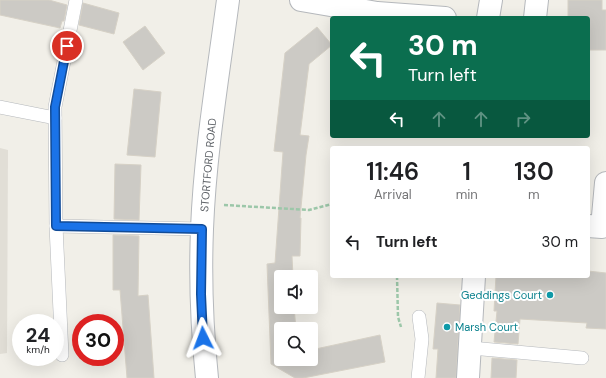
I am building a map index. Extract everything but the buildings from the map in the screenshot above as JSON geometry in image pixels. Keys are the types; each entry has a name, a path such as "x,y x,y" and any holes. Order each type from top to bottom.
{"street":[{"name":"STORTFORD ROAD","path":"207,378 201,294 202,229 209,140 228,0"},
{"path":"301,0 377,13 418,16"},
{"path":"488,16 491,0"},
{"path":"535,16 537,0"},
{"path":"590,226 602,227 606,183"},
{"path":"468,378 471,348 474,278"}],"lane":[{"path":"60,314 56,226 55,107 76,0"},
{"path":"0,106 55,118"},
{"path":"56,226 202,229"},
{"path":"418,378 422,339 420,317"},
{"path":"471,348 582,358"}],"path":[{"path":"204,203 309,210 330,205"}],"shaded area":[{"path":"0,148 8,150 7,353 0,354"}],"place":[{"name":"Geddings Court","path":"550,295"},
{"name":"Marsh Court","path":"447,327"}],"route":[{"path":"67,46 55,107 56,226 202,229 201,294 203,338"}]}
